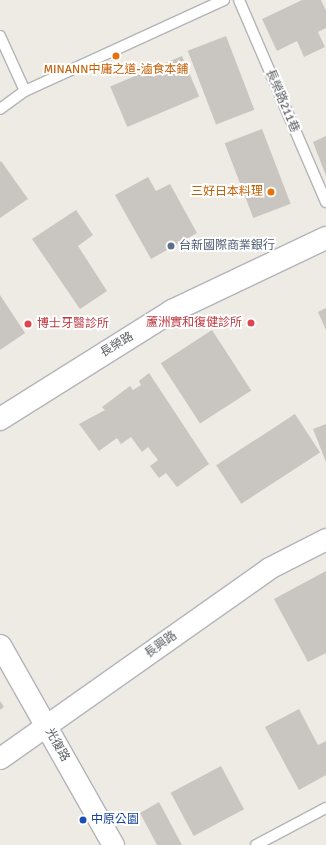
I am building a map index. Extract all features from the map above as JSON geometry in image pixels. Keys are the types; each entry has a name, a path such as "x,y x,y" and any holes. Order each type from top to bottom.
{"street":[{"name":"長榮路","path":"0,419 172,311 326,238"},
{"name":"長興路","path":"0,758 47,727 269,568 326,539"},
{"name":"光復路","path":"0,645 113,845"}],"lane":[{"path":"0,109 25,91 224,0"},
{"name":"長榮路211巷","path":"239,0 326,202"},
{"path":"0,36 25,91"},
{"path":"256,845 326,808"}],"building":[{"path":"302,0 321,0 326,11 326,28 318,32 325,47 304,57 297,41 277,51 262,19"},
{"path":"226,36 254,110 216,124 188,51"},
{"path":"182,56 199,97 127,127 110,86"},
{"path":"262,129 291,204 253,218 225,143"},
{"path":"326,136 326,176 313,142"},
{"path":"1,161 28,199 0,218 0,162"},
{"path":"148,177 156,191 170,184 197,233 151,259 115,195"},
{"path":"76,210 93,235 78,246 107,291 80,309 32,239"},
{"path":"0,295 25,333 0,350"},
{"path":"326,308 326,330 318,312"},
{"path":"212,330 251,390 200,424 161,363"},
{"path":"149,373 209,464 177,487 166,473 159,478 150,466 158,460 148,447 142,452 131,437 121,444 117,438 99,451 79,424 105,410 102,407 130,386 133,390 141,385 139,381"},
{"path":"295,414 320,453 241,504 216,465"},
{"path":"326,424 326,462 313,429"},
{"path":"326,571 326,653 308,662 274,599"},
{"path":"0,701 4,707 0,710"},
{"path":"299,709 318,745 326,741 326,775 299,790 265,727"},
{"path":"221,766 244,809 194,836 171,793"},
{"path":"159,802 182,845 157,845 140,813"}],"place":[{"name":"MINANN中庸之道-滷食本鋪","path":"116,56"},
{"name":"三好日本料理","path":"271,192"},
{"name":"台新國際商業銀行","path":"171,246"},
{"name":"蘆洲實和復健診所","path":"251,323"},
{"name":"博士牙醫診所","path":"28,324"},
{"name":"中原公園","path":"83,820"}]}
